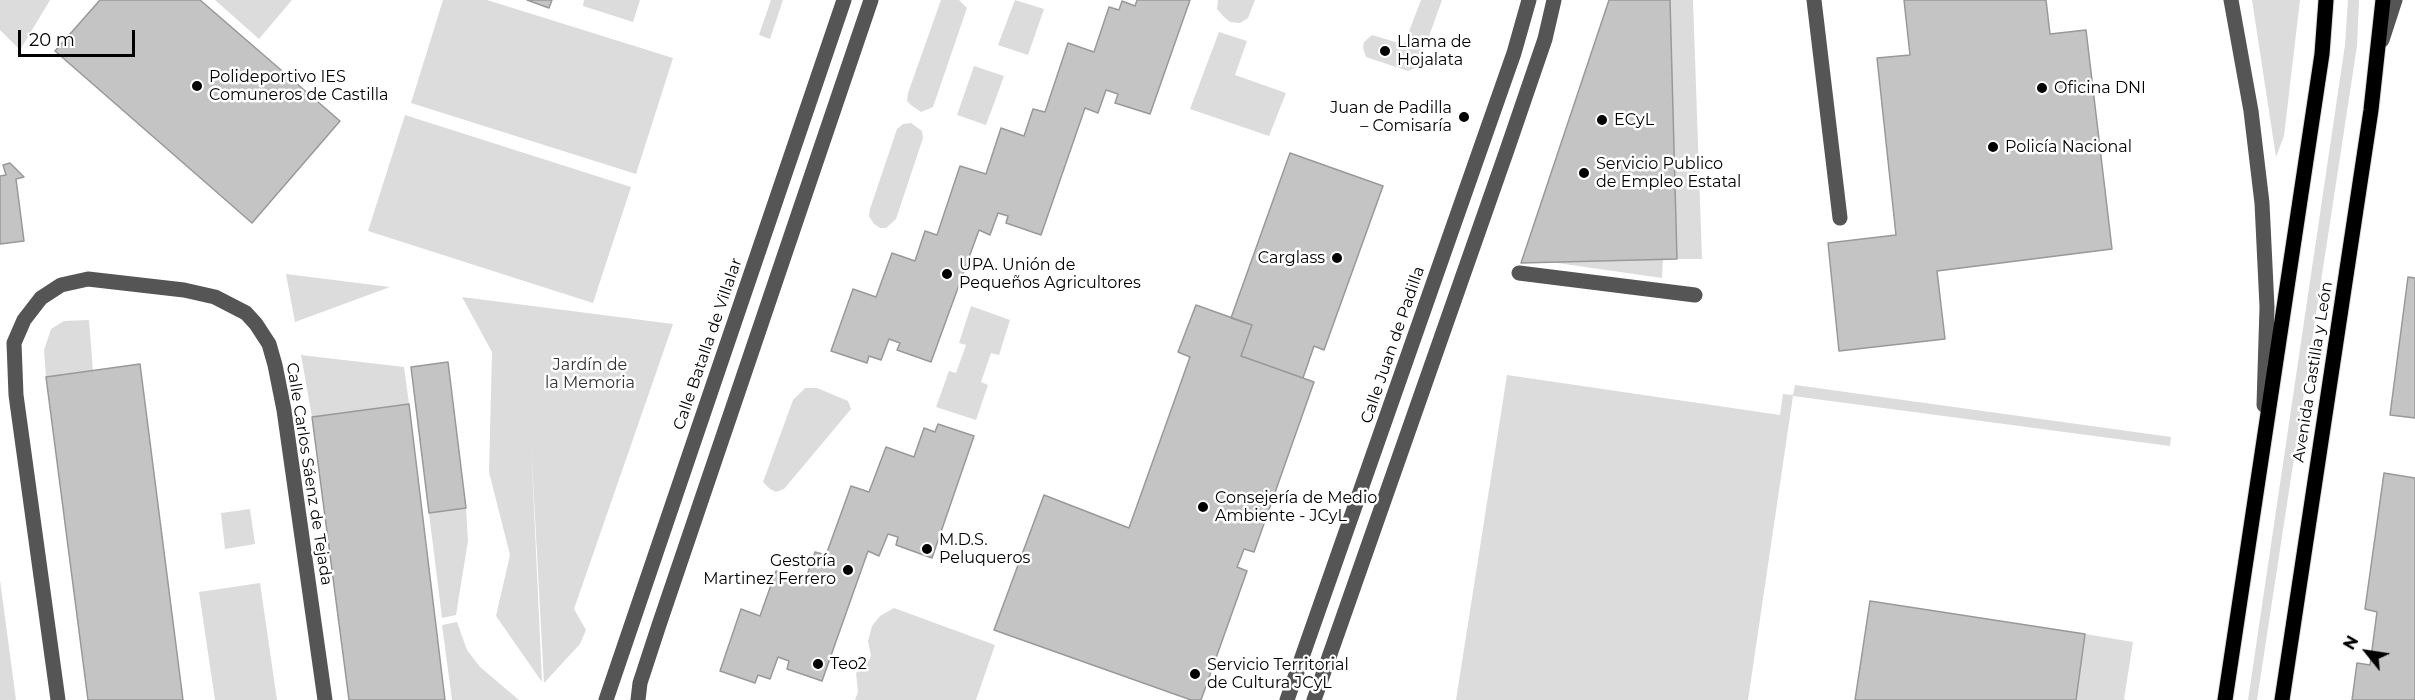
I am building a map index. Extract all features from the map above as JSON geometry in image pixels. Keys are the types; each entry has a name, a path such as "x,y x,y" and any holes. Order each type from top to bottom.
{"main road":[{"path":"2225,700 2322,54 2326,0"},
{"name":"Avenida Castilla y León","path":"2282,700 2380,48 2383,0"}],"street":[{"name":"Calle Batalla de Villalar","path":"606,700 844,0"},
{"path":"638,700 652,646 871,0"},
{"name":"Calle Juan de Padilla","path":"1287,700 1514,53 1529,0"},
{"path":"1314,700 1507,150 1545,39 1554,0"},
{"path":"1814,0 1840,218"},
{"path":"2231,0 2251,111 2262,203 2267,307 2263,441"},
{"name":"Avenida Castilla y León","path":"2380,48 2395,0"},
{"path":"1519,273 1695,295"},
{"name":"Calle Carlos Sáenz de Tejada","path":"58,700 16,395 14,343 24,320 41,298 61,285 88,279 184,290 215,297 246,313 269,344 284,410 325,700"}],"green space":[{"path":"0,0 50,0 20,50 0,30"},
{"path":"215,0 292,0 259,39"},
{"path":"443,0 487,0 673,58 636,174 411,103"},
{"path":"584,0 640,0 633,22 583,6"},
{"path":"771,0 783,0 770,39 759,35"},
{"path":"941,0 959,0 967,8 933,107 921,112 907,101 908,93"},
{"path":"1015,0 1044,9 1028,55 998,45"},
{"path":"1218,0 1255,0 1248,18 1240,23 1230,22 1223,16 1217,9"},
{"path":"1421,0 1442,0 1418,67 1408,71 1366,57 1364,42 1372,35 1402,44 1405,42"},
{"path":"1670,0 1693,0 1702,259 1677,259"},
{"path":"2252,0 2300,0 2284,136 2276,157"},
{"path":"2348,0 2359,0 2357,46 2257,700 2248,700 2345,45"},
{"path":"1219,32 1247,41 1235,75 1286,93 1269,136 1190,109"},
{"path":"974,66 1004,76 986,125 957,115"},
{"path":"405,115 631,187 593,303 368,231"},
{"path":"911,123 922,131 923,138 896,219 886,228 880,228 869,216 870,209 897,129 903,124"},
{"path":"1663,259 1662,278 1550,262"},
{"path":"286,274 390,287 295,322"},
{"name":"Jardín de la Memoria","path":"462,297 673,324 574,609 586,630 580,644 544,683 531,443 542,682 496,616 510,555 489,472 492,352"},
{"path":"971,306 1010,320 999,355 991,353 981,382 988,385 976,420 936,407 949,371 956,373 966,345 959,343"},
{"path":"89,320 93,371 46,377 44,350 51,329 64,321"},
{"path":"301,355 404,367 409,404 312,417"},
{"path":"1507,375 1780,415 1783,394 1793,395 1795,385 2171,437 2170,446 1793,396 1748,700 1456,700"},
{"path":"805,388 817,388 848,401 851,409 784,489 776,492 763,482 793,400"},
{"path":"466,508 468,541 456,615 442,618 429,513"},
{"path":"250,509 255,544 225,549 221,513"},
{"path":"0,580 16,700 0,700"},
{"path":"260,583 277,700 215,700 199,592"},
{"path":"894,608 995,645 976,700 855,700 858,692 856,673 867,664 871,656 868,641 872,626 880,616"},
{"path":"457,622 467,650 480,667 519,700 452,700 442,625"},
{"path":"2085,634 2133,642 2124,699 2126,700 2076,700"}],"building":[{"name":"Polideportivo IES Comuneros de Castilla","path":"100,0 200,0 340,121 252,223 55,51"},
{"path":"527,0 552,0 549,8"},
{"path":"1137,0 1190,0 1150,114 1115,103 1118,94 1106,90 1098,113 1085,108 1041,235 1006,223 1008,216 998,213 990,235 979,230 931,362 897,350 900,343 889,339 881,360 869,356 867,363 831,351 853,289 876,297 892,253 915,261 925,231 937,235 960,166 986,174 1001,128 1024,136 1033,109 1045,112 1068,43 1094,52 1109,7 1119,10 1122,1 1135,6"},
{"path":"1609,0 1670,0 1677,259 1521,263"},
{"name":"Policía Nacional","path":"1904,0 2046,0 2050,34 2086,30 2112,249 1937,271 1945,339 1839,351 1828,243 1896,235 1877,58 1910,55"},
{"path":"1290,153 1383,186 1324,350 1314,346 1303,378 1241,356 1252,325 1231,318"},
{"path":"10,163 24,177 16,179 24,241 0,244 0,176 6,175 3,165"},
{"path":"2408,277 2415,278 2415,418 2390,415"},
{"name":"Consejería de Medio Ambiente - JCyL","path":"1196,305 1252,325 1241,356 1314,382 1254,552 1244,549 1237,567 1247,571 1201,700 1191,700 994,630 1044,495 1129,528 1190,357 1178,352"},
{"path":"448,362 466,508 429,513 411,367"},
{"path":"140,364 183,700 88,700 46,377"},
{"path":"409,404 445,700 349,700 312,417"},
{"path":"938,424 974,436 932,558 896,545 898,537 888,534 879,556 868,551 822,681 787,669 789,661 778,657 770,679 758,675 755,683 720,671 741,609 760,616 776,571 805,581 815,552 826,555 851,486 869,492 886,447 914,457 924,428 935,432"},
{"path":"2384,473 2415,478 2415,700 2352,700 2357,663 2370,665 2377,612 2365,609"},
{"path":"1870,601 2085,634 2076,700 1855,700"}],"place":[{"name":"Llama de Hojalata","path":"1385,51"},
{"name":"Polideportivo IES Comuneros de Castilla","path":"197,86"},
{"name":"Oficina DNI","path":"2042,88"},
{"name":"Juan de Padilla – Comisaría","path":"1464,117"},
{"name":"ECyL","path":"1602,120"},
{"name":"Policía Nacional","path":"1993,147"},
{"name":"Servicio Publico de Empleo Estatal","path":"1584,173"},
{"name":"Carglass","path":"1337,258"},
{"name":"UPA. Unión de Pequeños Agricultores","path":"947,274"},
{"name":"Consejería de Medio Ambiente - JCyL","path":"1203,507"},
{"name":"M.D.S. Peluqueros","path":"927,549"},
{"name":"Gestoría Martinez Ferrero","path":"848,570"},
{"name":"Teo2","path":"818,664"},
{"name":"Servicio Territorial de Cultura JCyL","path":"1195,674"}]}
